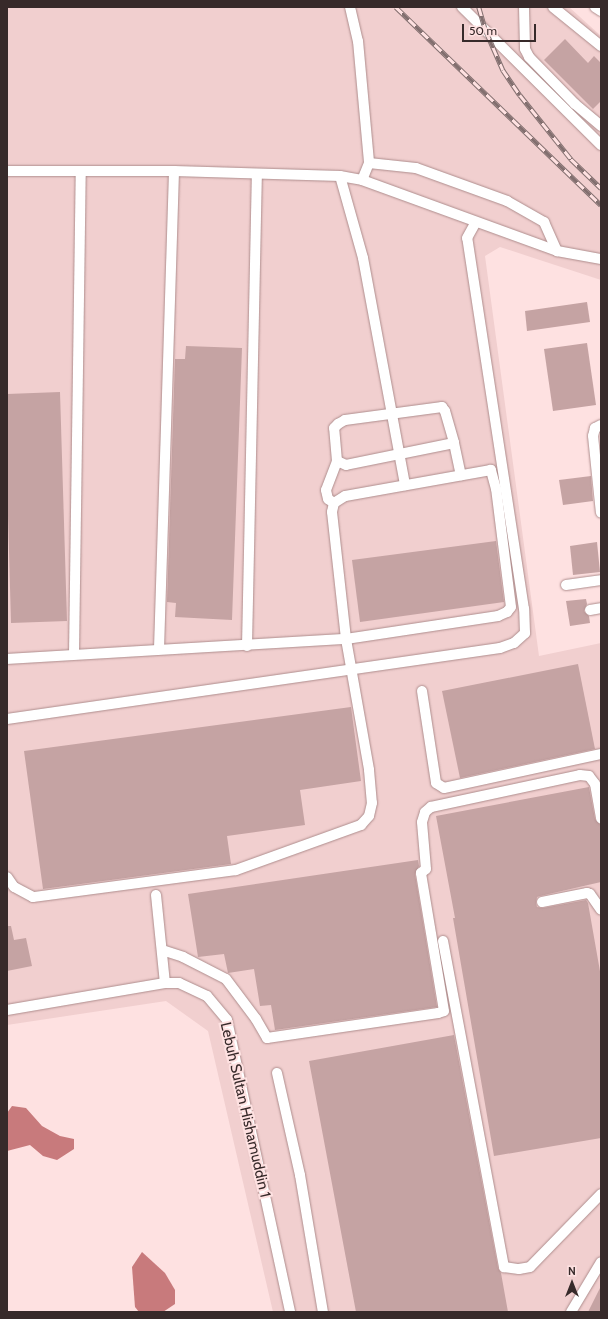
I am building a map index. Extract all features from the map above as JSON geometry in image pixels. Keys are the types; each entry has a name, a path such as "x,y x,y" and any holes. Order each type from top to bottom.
{"street":[{"path":"350,7 358,41 368,163 362,180"},
{"path":"462,7 601,145"},
{"path":"524,7 525,49 529,57 575,104 601,126"},
{"path":"554,7 601,46"},
{"path":"595,7 601,11"},
{"path":"586,130 601,137"},
{"path":"368,163 416,168 507,201 544,222 557,251"},
{"path":"7,171 174,172 340,176 362,180 557,251 601,259"},
{"path":"74,654 81,172"},
{"path":"159,649 174,172"},
{"path":"247,646 258,174"},
{"path":"340,176 363,258 393,413 405,485"},
{"path":"7,719 500,648 514,643 525,633 524,609 467,238 476,222"},
{"path":"334,503 328,499 326,490 337,461 334,428 345,420 442,407 445,411 454,443 461,476"},
{"path":"601,424 595,428 593,436 601,513"},
{"path":"337,461 346,465 454,443"},
{"path":"7,659 346,639 498,616 507,612 510,607 496,489 491,470 345,496 334,503 332,512 346,639 352,669 372,803 369,816 361,825 236,870 33,898 14,887 7,878"},
{"path":"566,585 601,580"},
{"path":"590,610 601,608"},
{"path":"422,691 436,783 444,788 601,754"},
{"path":"162,950 183,957 226,979 256,1019 267,1038 438,1013 444,1011 421,873 426,869 422,822 425,812 431,807 580,775 589,776 595,784 601,818"},
{"path":"542,902 587,893 590,894 601,910"},
{"path":"156,895 165,982"},
{"path":"443,941 504,1267 519,1269 530,1267 601,1194"},
{"name":"Lebuh Sultan Hishamuddin 1","path":"7,1010 165,982 179,984 207,996 228,1020 290,1312"},
{"path":"277,1073 300,1175 323,1312"},
{"path":"571,1312 601,1262"}],"shaded area":[{"path":"7,7 569,7 601,36 601,280 500,247 485,256 539,656 601,643 601,1312 273,1312 208,1031 166,1001 7,1025"},
{"path":"12,1106 26,1108 42,1126 60,1136 74,1139 74,1149 57,1160 43,1156 30,1145 7,1151 7,1113"},
{"path":"142,1252 165,1273 175,1290 175,1304 163,1312 139,1312 135,1307 132,1267"}],"building":[{"path":"565,39 588,63 594,56 601,63 601,101 593,109 544,60"},
{"path":"587,302 590,322 527,331 525,311"},
{"path":"587,343 596,405 553,411 544,349"},
{"path":"186,346 242,348 232,620 175,617 176,603 167,602 175,359 185,359"},
{"path":"60,392 67,621 11,623 7,480 7,394"},
{"path":"591,476 593,501 563,505 559,480"},
{"path":"496,541 504,602 360,622 352,560"},
{"path":"597,542 600,572 573,575 570,546"},
{"path":"586,599 587,604 584,611 589,616 590,623 570,626 566,601"},
{"path":"578,664 595,749 460,778 442,691"},
{"path":"351,707 361,781 300,790 305,825 227,836 231,864 43,889 24,751"},
{"path":"589,787 595,819 600,824 601,882 540,896 537,897 536,903 537,907 543,908 586,900 588,903 601,977 601,1138 494,1156 453,918 455,918 436,816"},
{"path":"418,860 419,866 415,874 437,1007 275,1030 271,1005 260,1006 254,969 228,973 224,954 198,957 188,894"},
{"path":"7,926 11,926 14,940 26,938 32,966 7,971"},
{"path":"454,1035 498,1268 501,1273 508,1312 356,1312 309,1061"},
{"path":"601,1286 601,1312 588,1312"}],"railway":[{"path":"396,7 601,205"},
{"path":"479,7 486,31 503,70 520,95 571,159 601,188"}]}
